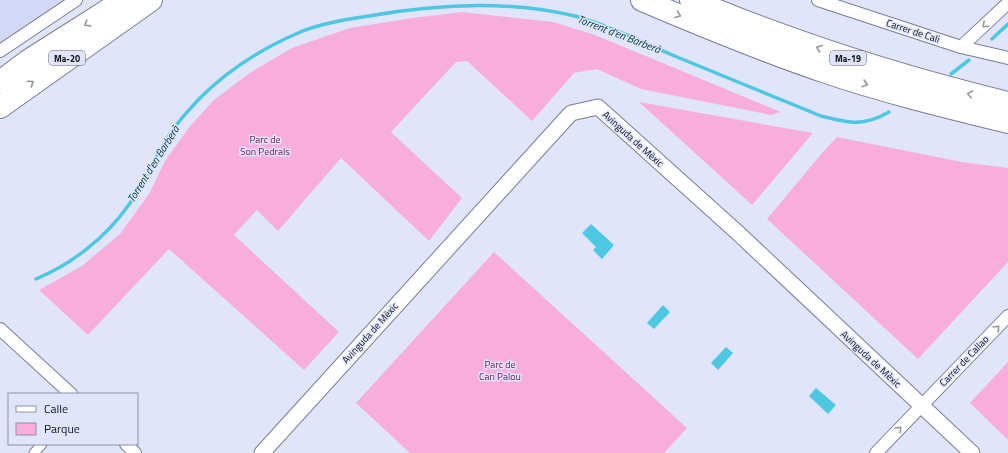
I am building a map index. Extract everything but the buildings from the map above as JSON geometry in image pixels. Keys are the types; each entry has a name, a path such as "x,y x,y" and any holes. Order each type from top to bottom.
{"highway":[{"path":"131,3 167,0"},
{"name":"Ma-19","path":"642,0 724,34 827,72 887,90 1008,122"},
{"name":"Ma-19","path":"691,0 773,32 886,71 1008,103"},
{"name":"Ma-20","path":"0,82 28,61 131,3"},
{"name":"Ma-20","path":"0,107 131,3"}],"street":[{"path":"0,51 76,0"},
{"name":"Carrer de Cali","path":"818,0 961,47 1006,55"},
{"path":"961,47 1008,4"},
{"name":"Avinguda de Mèxic","path":"262,453 571,113 598,107 738,234 972,453"},
{"name":"Carrer de Callao","path":"876,453 1008,316"},
{"path":"0,329 70,393"},
{"path":"34,453 41,445"},
{"path":"127,445 135,453"}],"shaded area":[{"path":"0,0 72,0 0,49"}],"green space":[{"name":"Parc de Son Pedrals","path":"462,12 553,22 595,35 781,112 771,115 641,89 597,69 574,73 532,121 467,61 456,62 391,132 462,198 429,241 341,158 278,231 257,210 234,235 339,332 304,370 169,249 88,335 39,290 82,266 120,234 149,194 165,161 191,125 214,100 251,72 292,48 350,28"},
{"path":"639,102 813,133 752,205"},
{"path":"837,137 962,162 1008,168 1008,262 918,359 767,219"},
{"name":"Parc de Can Palou","path":"494,252 687,428 664,453 410,453 356,403"},
{"path":"1008,362 1008,440 970,403"}],"water":[{"path":"591,224 614,245 602,259 593,250 596,247 582,233"},
{"path":"663,305 670,312 654,329 647,323"},
{"path":"726,347 733,353 718,370 711,363"},
{"path":"816,388 836,405 828,414 809,396"}],"waterway":[{"name":"Torrent d'en Barberà","path":"36,279 75,258 109,229 128,206 178,123 199,99 221,79 245,62 284,39 323,24 342,20 395,12 447,7 501,6 553,12 579,17 604,26 821,116 848,122 863,122 880,117 889,112"},
{"name":"Torrent d'en Barberà","path":"992,39 1008,24"},
{"name":"Torrent d'en Barberà","path":"951,74 969,60"}]}
